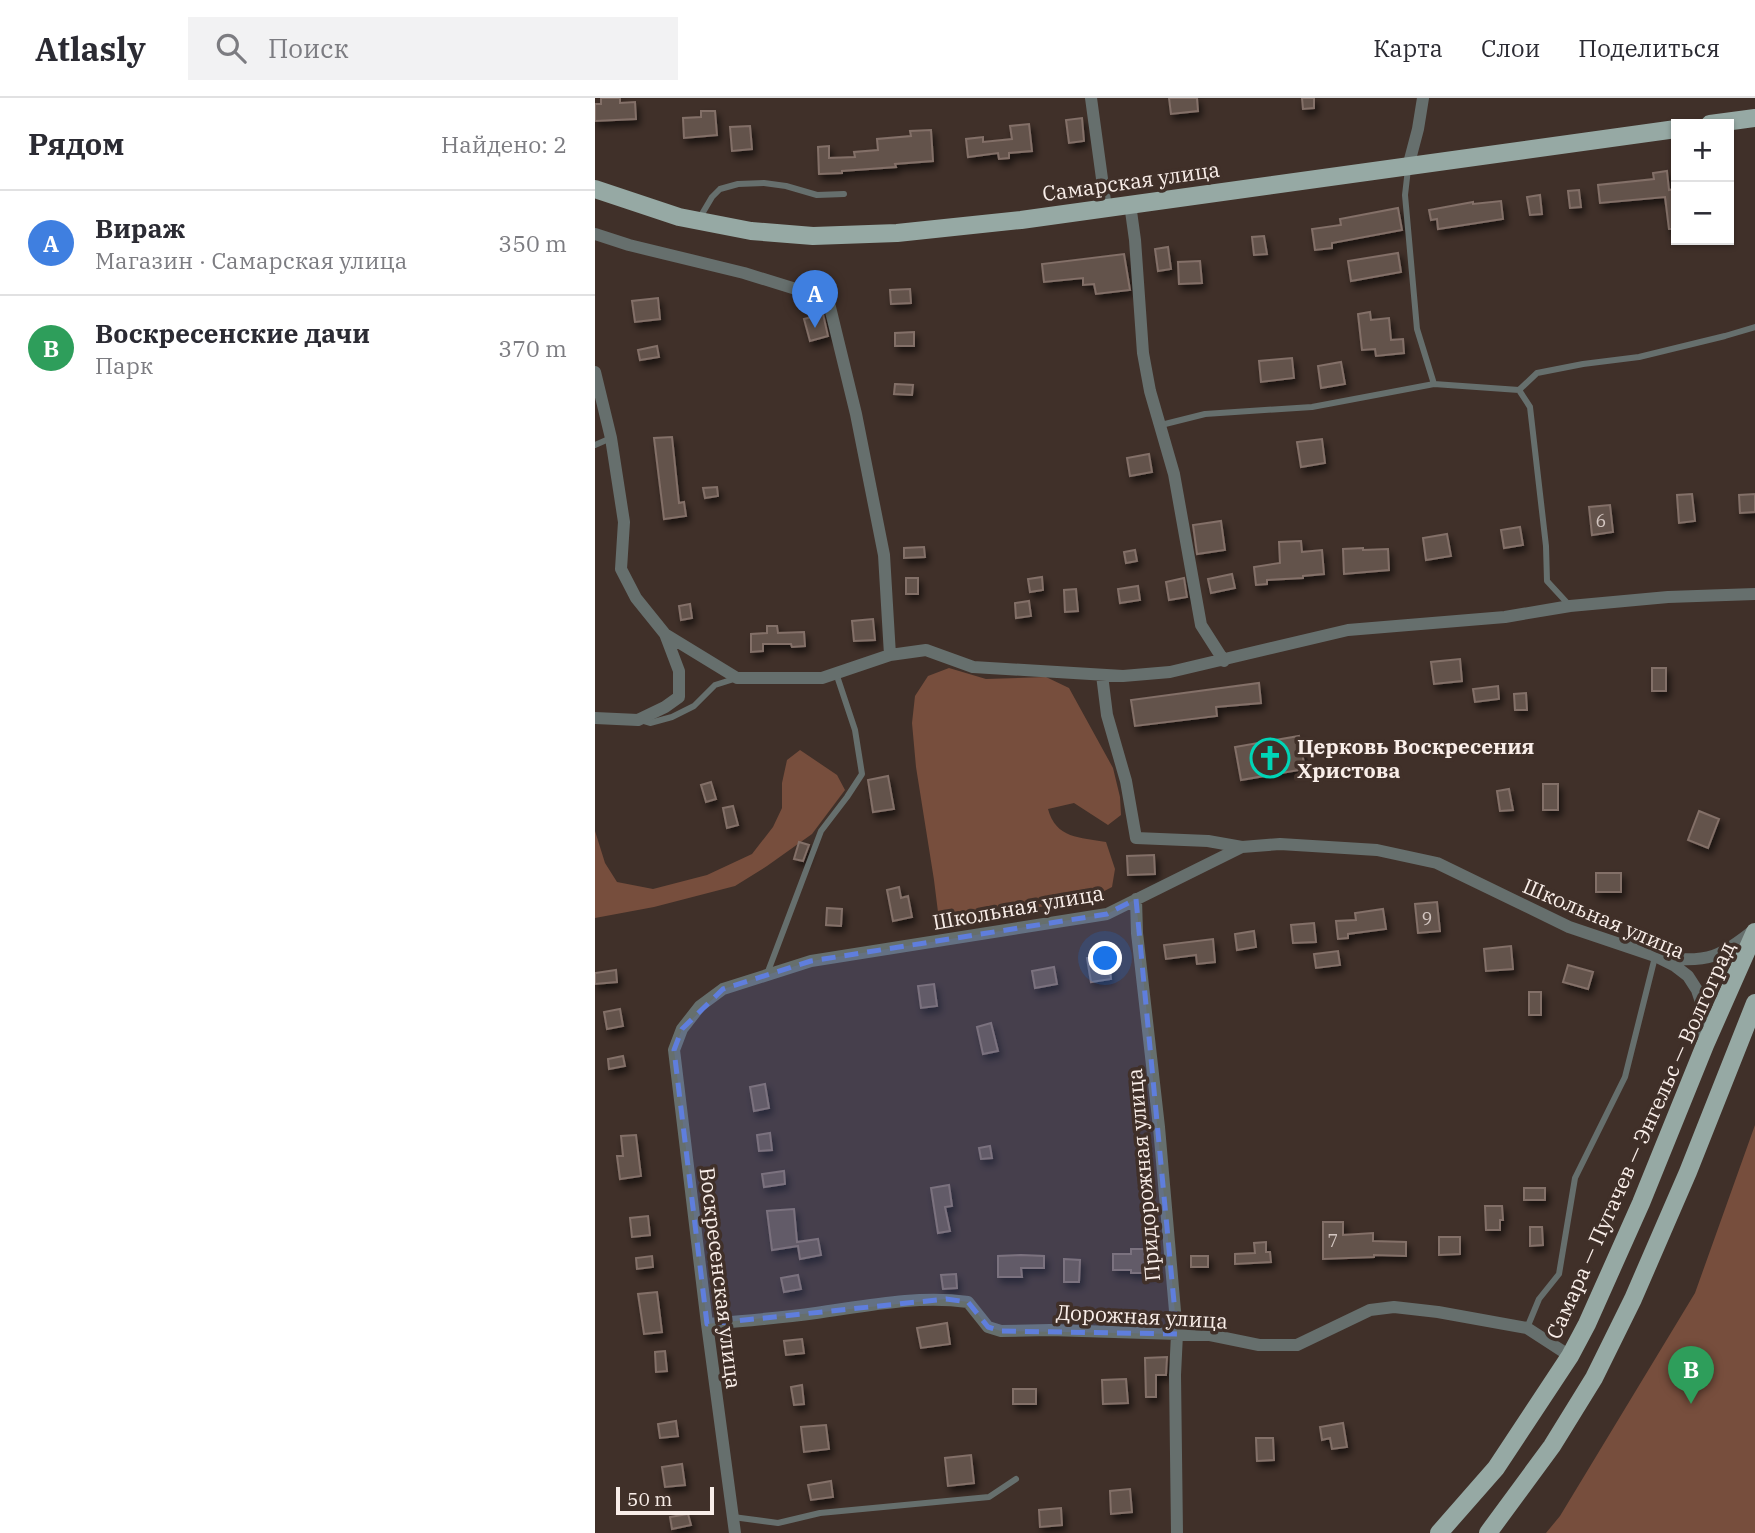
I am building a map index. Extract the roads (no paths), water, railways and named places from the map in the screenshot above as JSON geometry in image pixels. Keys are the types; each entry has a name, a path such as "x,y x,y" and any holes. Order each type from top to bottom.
{"main road":[{"path":"1734,121 1755,118"},
{"name":"Самарская улица","path":"595,189 679,217 751,231 825,236 897,233 1021,220 1671,130"},
{"name":"Самара — Пугачев — Энгельс — Волгоград","path":"1440,1533 1496,1468 1570,1356 1587,1324 1636,1215 1755,931"},
{"path":"1488,1533 1552,1446 1599,1367 1633,1299 1666,1223 1755,1003"}],"street":[{"path":"1091,98 1106,208"},
{"path":"1408,167 1423,98"},
{"path":"1130,204 1143,353 1150,391 1174,474 1201,625 1224,661"},
{"path":"595,234 744,273 828,299 856,414 884,555 890,655"},
{"path":"595,372 611,438 624,522 621,569 636,598 665,634 679,671 678,697 665,707 638,720 595,718"},
{"path":"665,634 737,678 822,678 890,655 926,650 973,667 1123,676 1170,673 1348,630 1505,617 1570,606 1668,597 1755,594"},
{"path":"1102,675 1107,715 1126,781 1136,838 1208,841 1242,847"},
{"name":"Школьная улица","path":"682,1029 700,1006 723,989 811,961 1107,914 1242,847 1280,845 1377,850 1437,863 1569,927 1655,956 1688,976 1697,990 1703,1011 1705,1045"},
{"name":"Придорожная улица","path":"1136,899 1137,933 1159,1127 1177,1334 1177,1533"},
{"path":"1655,956 1684,960 1716,956 1755,931"},
{"name":"Воскресенская улица","path":"682,1029 674,1050 735,1533"},
{"name":"Дорожная улица","path":"707,1324 776,1319 888,1303 947,1299 968,1302 988,1327 1001,1331 1210,1335 1259,1345 1297,1345 1370,1310 1394,1307 1527,1328 1570,1356"}],"lane":[{"path":"1408,167 1405,195 1417,330 1434,384"},
{"path":"698,221 720,189 738,184 786,186 817,195 844,194"},
{"path":"1161,425 1205,414 1312,407 1434,384 1519,390 1537,373 1639,356 1755,327"},
{"path":"1519,390 1530,407 1546,546 1547,581 1570,606"},
{"path":"595,445 611,438"},
{"path":"767,975 821,831 862,774 855,730 836,673"},
{"path":"638,720 650,723 672,717 694,706 715,685 737,678"},
{"path":"1527,1328 1539,1299 1559,1274 1575,1178 1625,1077 1655,956"},
{"path":"733,1517 778,1523 820,1513 989,1497 1016,1479"}],"place":[{"name":"Вираж","path":"815,328"},
{"name":"Церковь Воскресения Христова","path":"1270,758"},
{"name":"Воскресенские дачи","path":"1691,1404"}]}
